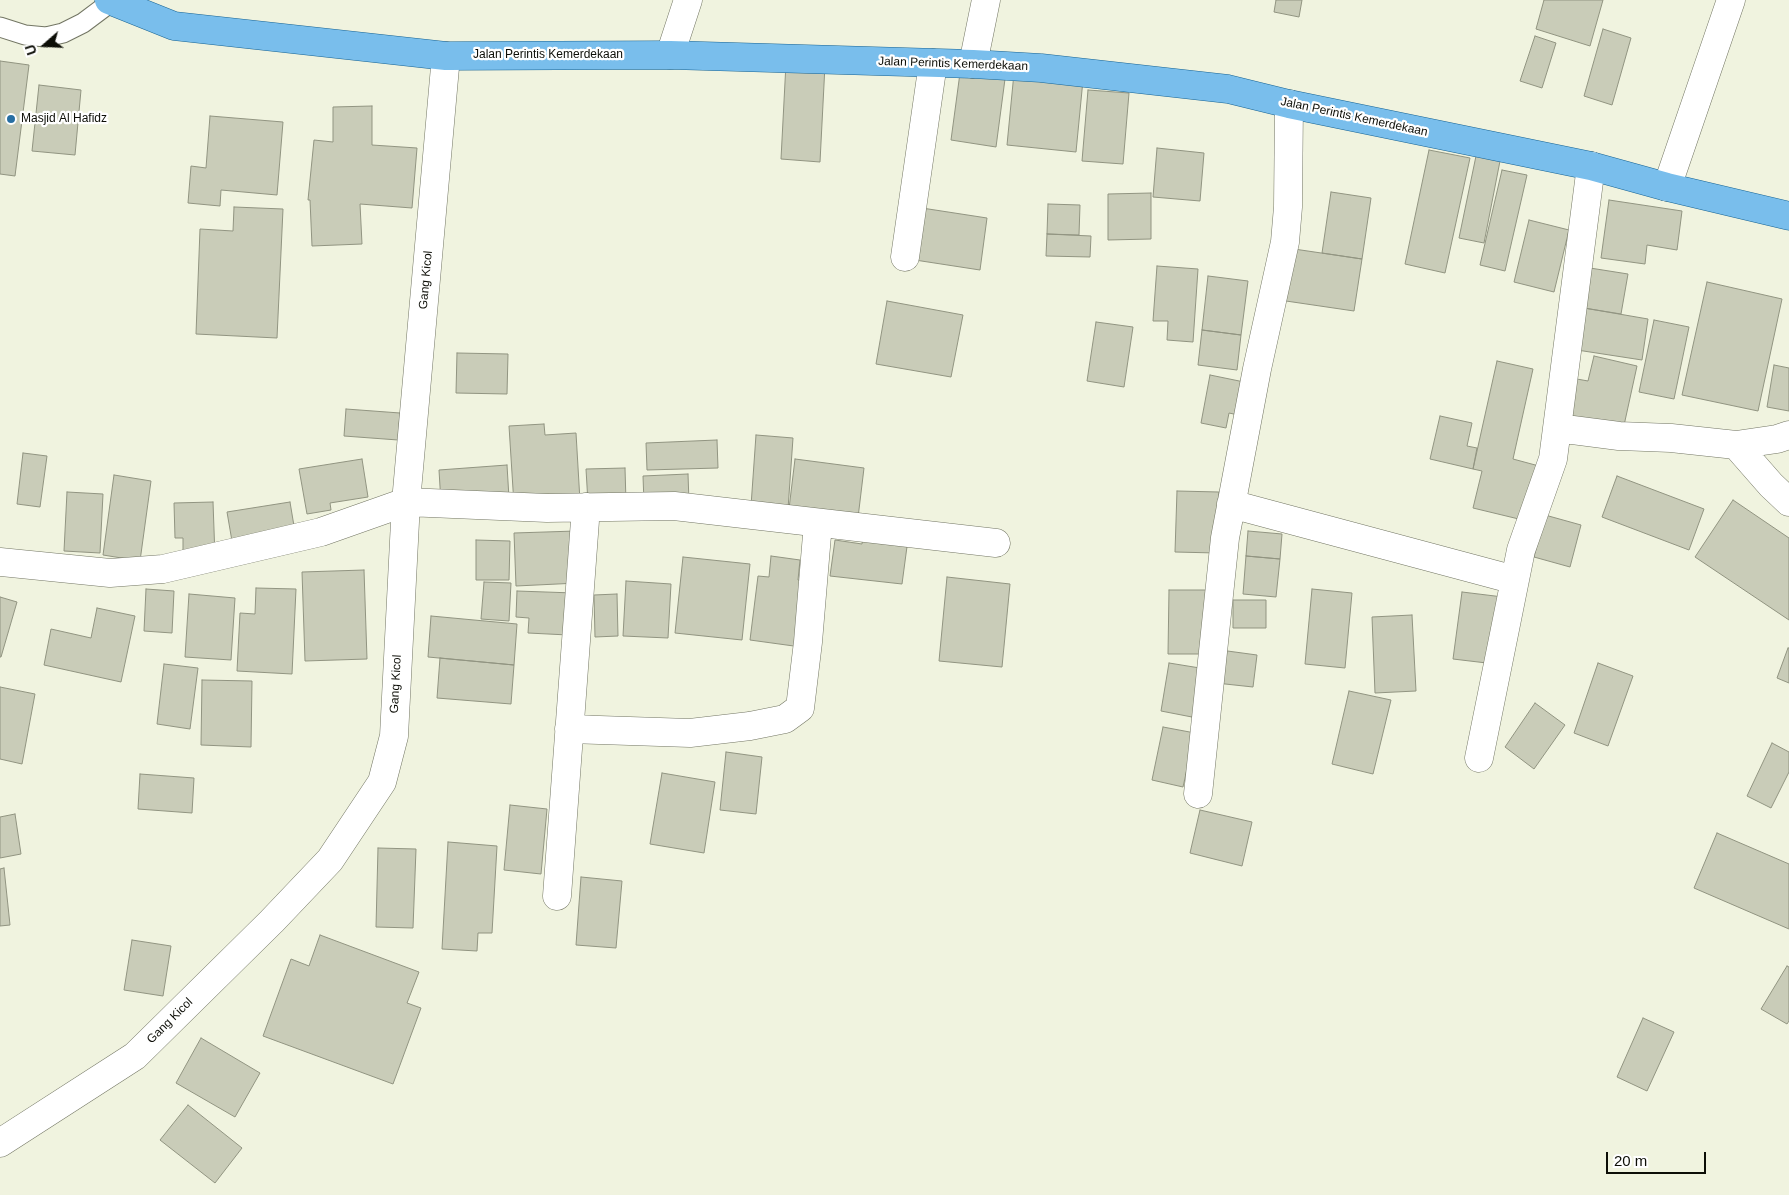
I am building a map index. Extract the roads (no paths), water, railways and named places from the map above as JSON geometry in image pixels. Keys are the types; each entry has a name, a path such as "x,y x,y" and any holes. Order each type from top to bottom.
{"main road":[{"name":"Jalan Perintis Kemerdekaan","path":"110,1 174,26 446,56 670,54 973,64 1041,68 1228,89 1290,104 1591,166 1789,216"}],"street":[{"path":"670,54 688,0"},
{"path":"973,64 986,0"},
{"path":"1667,186 1731,0"},
{"name":"Gang Kicol","path":"0,1143 135,1056 272,921 330,860 382,782 394,736 406,502 446,56"},
{"path":"905,257 933,63"},
{"path":"1198,794 1225,538 1257,368 1285,242 1288,207 1290,104"},
{"path":"1478,758 1521,550 1553,459 1591,166"},
{"path":"1557,428 1619,436 1671,438 1736,445 1777,439 1789,435"},
{"path":"1736,445 1771,485 1789,502"},
{"path":"0,562 110,573 163,569 320,532 406,502 547,508 674,506 996,543"},
{"path":"1231,504 1514,580"},
{"path":"556,896 586,507"},
{"path":"569,729 690,733 750,726 785,719 800,708 808,642 818,523"}],"lane":[{"path":"0,27 24,35 46,37 63,33 84,23 110,1"}],"place":[{"name":"Masjid Al Hafidz","path":"11,119"}]}
